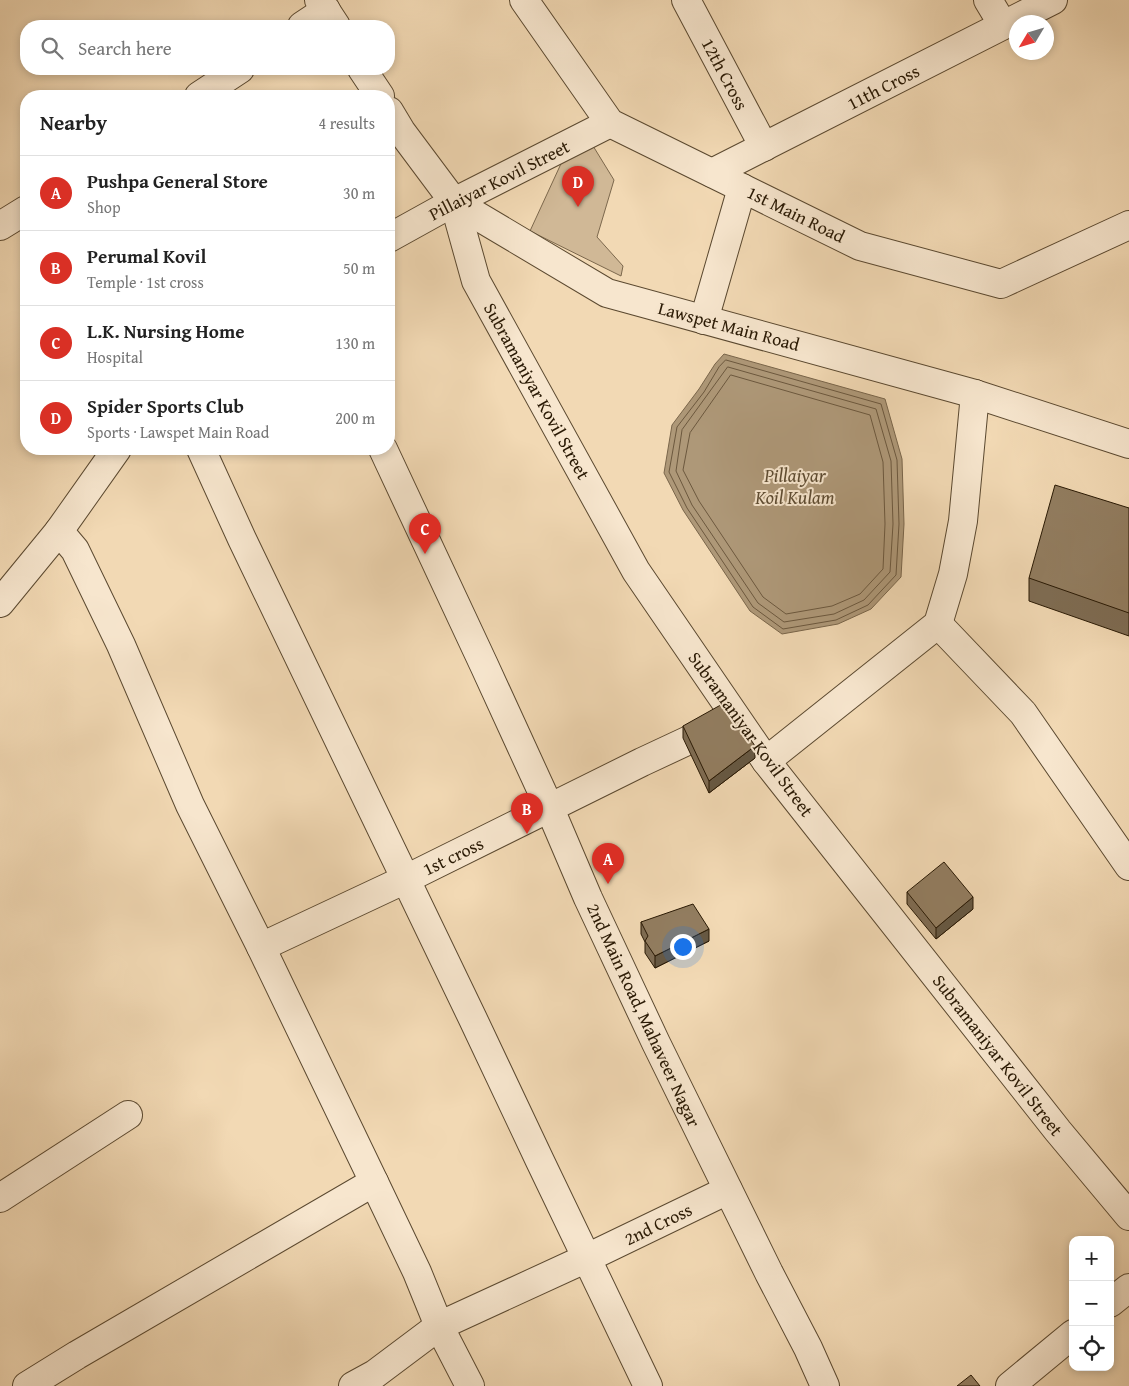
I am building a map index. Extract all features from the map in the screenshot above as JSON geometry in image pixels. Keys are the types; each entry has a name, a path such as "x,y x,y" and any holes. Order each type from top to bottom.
{"street":[{"name":"1st Main Road","path":"524,0 610,123 860,246 1001,284 1129,225"},
{"name":"12th Cross","path":"686,0 764,147"},
{"path":"988,0 1003,25"},
{"name":"11th Cross","path":"712,174 1053,0"},
{"path":"313,20 327,12"},
{"path":"208,90 231,75"},
{"path":"366,75 376,90"},
{"name":"Lawspet Main Road","path":"395,121 454,202 607,293 975,394 1129,444"},
{"name":"Pillaiyar Kovil Street","path":"395,235 454,202 610,123"},
{"path":"704,320 742,188"},
{"name":"Subramaniyar Kovil Street","path":"454,202 476,281 636,571 766,761 1052,1123 1129,1216"},
{"path":"0,226 20,214"},
{"path":"766,761 938,624 953,574 963,521 975,394"},
{"path":"0,603 59,530 112,455"},
{"path":"204,455 242,539 648,1386"},
{"name":"2nd Main Road, Mahaveer Nagar","path":"386,455 484,664 651,1034 808,1348 825,1386"},
{"path":"59,530 76,550 121,645 190,805 261,947 417,1272 439,1326 470,1386"},
{"path":"938,624 1023,713 1129,866"},
{"name":"1st cross","path":"261,947 406,879 642,762 736,718"},
{"path":"0,1198 128,1115"},
{"path":"27,1386 85,1350 374,1182"},
{"name":"2nd Cross","path":"353,1386 375,1374 439,1326 728,1190"},
{"path":"1114,1300 1129,1288"},
{"path":"1010,1386 1069,1337"}],"shaded area":[{"path":"590,141 614,180 597,237 623,266 621,276 530,231 571,142"}],"water":[{"name":"Pillaiyar Koil Kulam","path":"724,354 885,399 902,459 904,524 901,577 871,609 838,624 782,634 750,611 683,510 664,473 672,425"}],"building":[{"path":"1055,485 1129,508 1129,613 1029,578"},
{"path":"726,702 755,746 709,781 683,726"},
{"path":"944,862 973,897 936,928 907,892"},
{"path":"693,904 709,929 655,956 645,941 648,936 641,922"},
{"path":"971,1375 980,1386 957,1386"}],"place":[{"name":"Spider Sports Club","path":"578,207"},
{"name":"L.K. Nursing Home","path":"425,554"},
{"name":"Perumal Kovil","path":"527,834"},
{"name":"Pushpa General Store","path":"608,884"}]}
